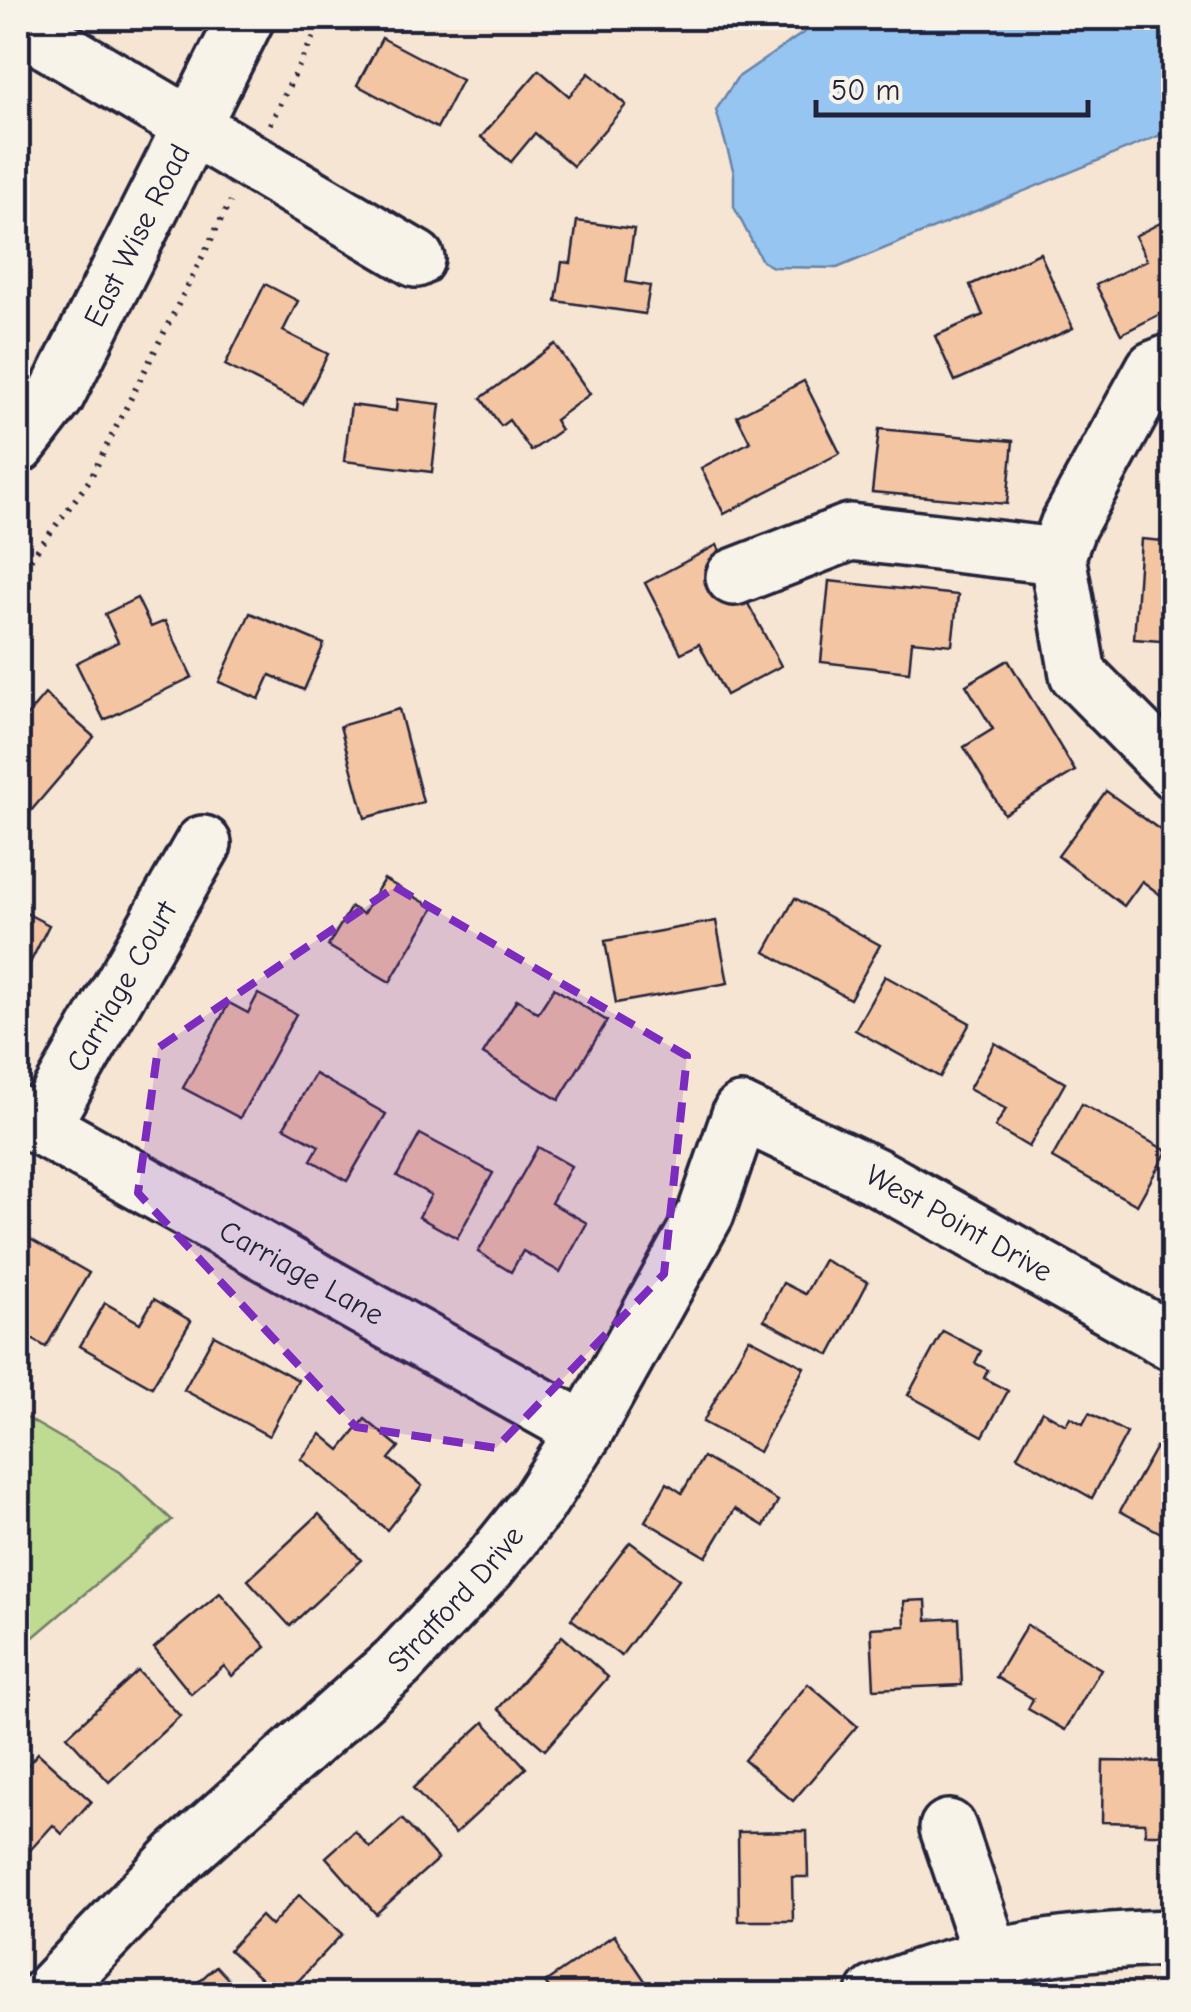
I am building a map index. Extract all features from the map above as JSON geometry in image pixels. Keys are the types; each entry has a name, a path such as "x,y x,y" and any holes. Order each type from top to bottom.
{"street":[{"name":"East Wise Road","path":"18,445 56,396 246,18"},
{"path":"18,24 416,258"},
{"path":"1174,361 1154,368 1068,526 1058,556 1078,674 1174,771"},
{"path":"734,577 850,532 1058,556"},
{"name":"Carriage Court","path":"29,1121 203,844"},
{"name":"West Point Drive","path":"742,1112 875,1176 1174,1344"},
{"name":"Stratford Drive","path":"48,1994 178,1857 446,1614 537,1505 585,1431 706,1212 742,1112"},
{"name":"Carriage Lane","path":"29,1121 585,1431"},
{"path":"948,1828 992,1958"},
{"path":"875,1994 992,1958 1100,1940 1174,1938"}],"path":[{"path":"18,576 89,482 323,18"}],"highlighted area":[{"path":"395,887 687,1056 664,1274 496,1448 356,1427 138,1193 158,1048"}],"green space":[{"path":"18,1413 120,1472 172,1520 18,1650"}],"water":[{"path":"825,18 1173,18 1173,130 837,268 773,267 762,261 734,207 734,173 716,110 737,78"}],"building":[{"path":"382,38 462,80 437,128 357,85"},
{"path":"539,70 569,96 589,73 626,105 573,166 535,133 511,162 481,137"},
{"path":"1174,216 1174,307 1121,334 1096,285 1147,260 1135,236"},
{"path":"577,221 634,229 626,282 650,286 645,314 556,301 562,262 571,263"},
{"path":"1040,253 1073,328 955,381 935,336 983,315 970,285"},
{"path":"265,284 298,301 283,331 328,354 303,404 225,365"},
{"path":"555,344 590,394 555,420 561,430 531,451 509,420 501,426 481,398"},
{"path":"804,381 840,453 724,514 701,468 750,442 737,416"},
{"path":"397,399 440,404 432,472 344,461 351,405 396,411"},
{"path":"879,429 1013,441 1007,504 872,492"},
{"path":"1141,539 1174,542 1174,642 1134,639"},
{"path":"717,545 781,666 726,695 699,644 681,653 645,583"},
{"path":"829,581 958,595 952,645 912,641 909,672 821,662"},
{"path":"137,598 151,627 165,621 192,677 104,720 76,663 118,642 105,614"},
{"path":"250,613 324,644 304,690 270,675 259,699 219,682"},
{"path":"1008,660 1075,771 1004,814 964,747 993,729 966,685"},
{"path":"45,694 94,737 30,812 18,801 18,726"},
{"path":"399,709 423,802 365,818 340,726"},
{"path":"1106,791 1174,840 1174,905 1142,881 1124,906 1058,856"},
{"path":"384,879 434,908 390,982 328,946 351,907 363,914"},
{"path":"795,898 880,945 850,999 765,952"},
{"path":"18,909 49,925 27,969 18,965"},
{"path":"716,921 728,983 616,1003 605,941"},
{"path":"885,976 970,1023 940,1077 855,1030"},
{"path":"554,988 607,1021 559,1100 483,1054 517,999 538,1013"},
{"path":"258,994 296,1014 240,1118 183,1088 229,1003 248,1013"},
{"path":"995,1043 1065,1083 1029,1147 995,1127 1006,1109 969,1089"},
{"path":"315,1074 386,1114 347,1181 311,1160 319,1146 284,1127"},
{"path":"1082,1104 1167,1151 1137,1205 1052,1158"},
{"path":"420,1134 493,1173 457,1238 419,1217 431,1195 397,1176"},
{"path":"538,1147 571,1166 551,1203 587,1223 560,1272 523,1251 511,1272 478,1252"},
{"path":"18,1232 89,1273 46,1347 18,1331 29,1302 18,1295"},
{"path":"824,1260 868,1282 830,1355 764,1320 783,1283 805,1294"},
{"path":"154,1299 191,1321 152,1387 80,1346 105,1303 140,1323"},
{"path":"943,1331 981,1351 975,1363 988,1370 984,1378 1008,1391 983,1436 908,1395"},
{"path":"214,1335 298,1380 269,1436 184,1390"},
{"path":"749,1338 804,1367 759,1452 703,1422"},
{"path":"1042,1411 1066,1425 1070,1417 1083,1424 1089,1413 1127,1433 1092,1498 1017,1456"},
{"path":"365,1419 399,1447 389,1459 422,1486 387,1530 301,1459 321,1434 340,1450"},
{"path":"1156,1447 1174,1456 1174,1540 1120,1511"},
{"path":"703,1457 778,1501 764,1526 735,1509 706,1557 645,1521 667,1483 682,1493"},
{"path":"319,1514 361,1560 290,1626 248,1580"},
{"path":"630,1542 679,1579 621,1656 571,1619"},
{"path":"220,1593 266,1647 232,1676 224,1666 191,1694 154,1648"},
{"path":"926,1600 927,1620 959,1618 962,1685 874,1689 871,1628 905,1626 904,1601"},
{"path":"1027,1625 1101,1669 1065,1730 1028,1709 1033,1699 996,1677"},
{"path":"562,1636 608,1677 545,1750 498,1709"},
{"path":"138,1671 180,1716 109,1782 67,1736"},
{"path":"808,1684 857,1726 793,1801 744,1760"},
{"path":"484,1722 526,1768 455,1834 413,1788"},
{"path":"38,1753 91,1801 62,1834 53,1825 24,1857 18,1851 18,1776"},
{"path":"1103,1761 1174,1762 1174,1834 1145,1834 1145,1823 1102,1822"},
{"path":"402,1819 438,1859 376,1914 326,1857 355,1831 370,1848"},
{"path":"807,1831 808,1877 792,1877 793,1921 739,1921 738,1832"},
{"path":"299,1895 342,1934 286,1994 278,1994 229,1950 261,1916 271,1926"},
{"path":"614,1935 654,1994 554,1994 545,1982"},
{"path":"216,1966 242,1994 185,1994"}]}
